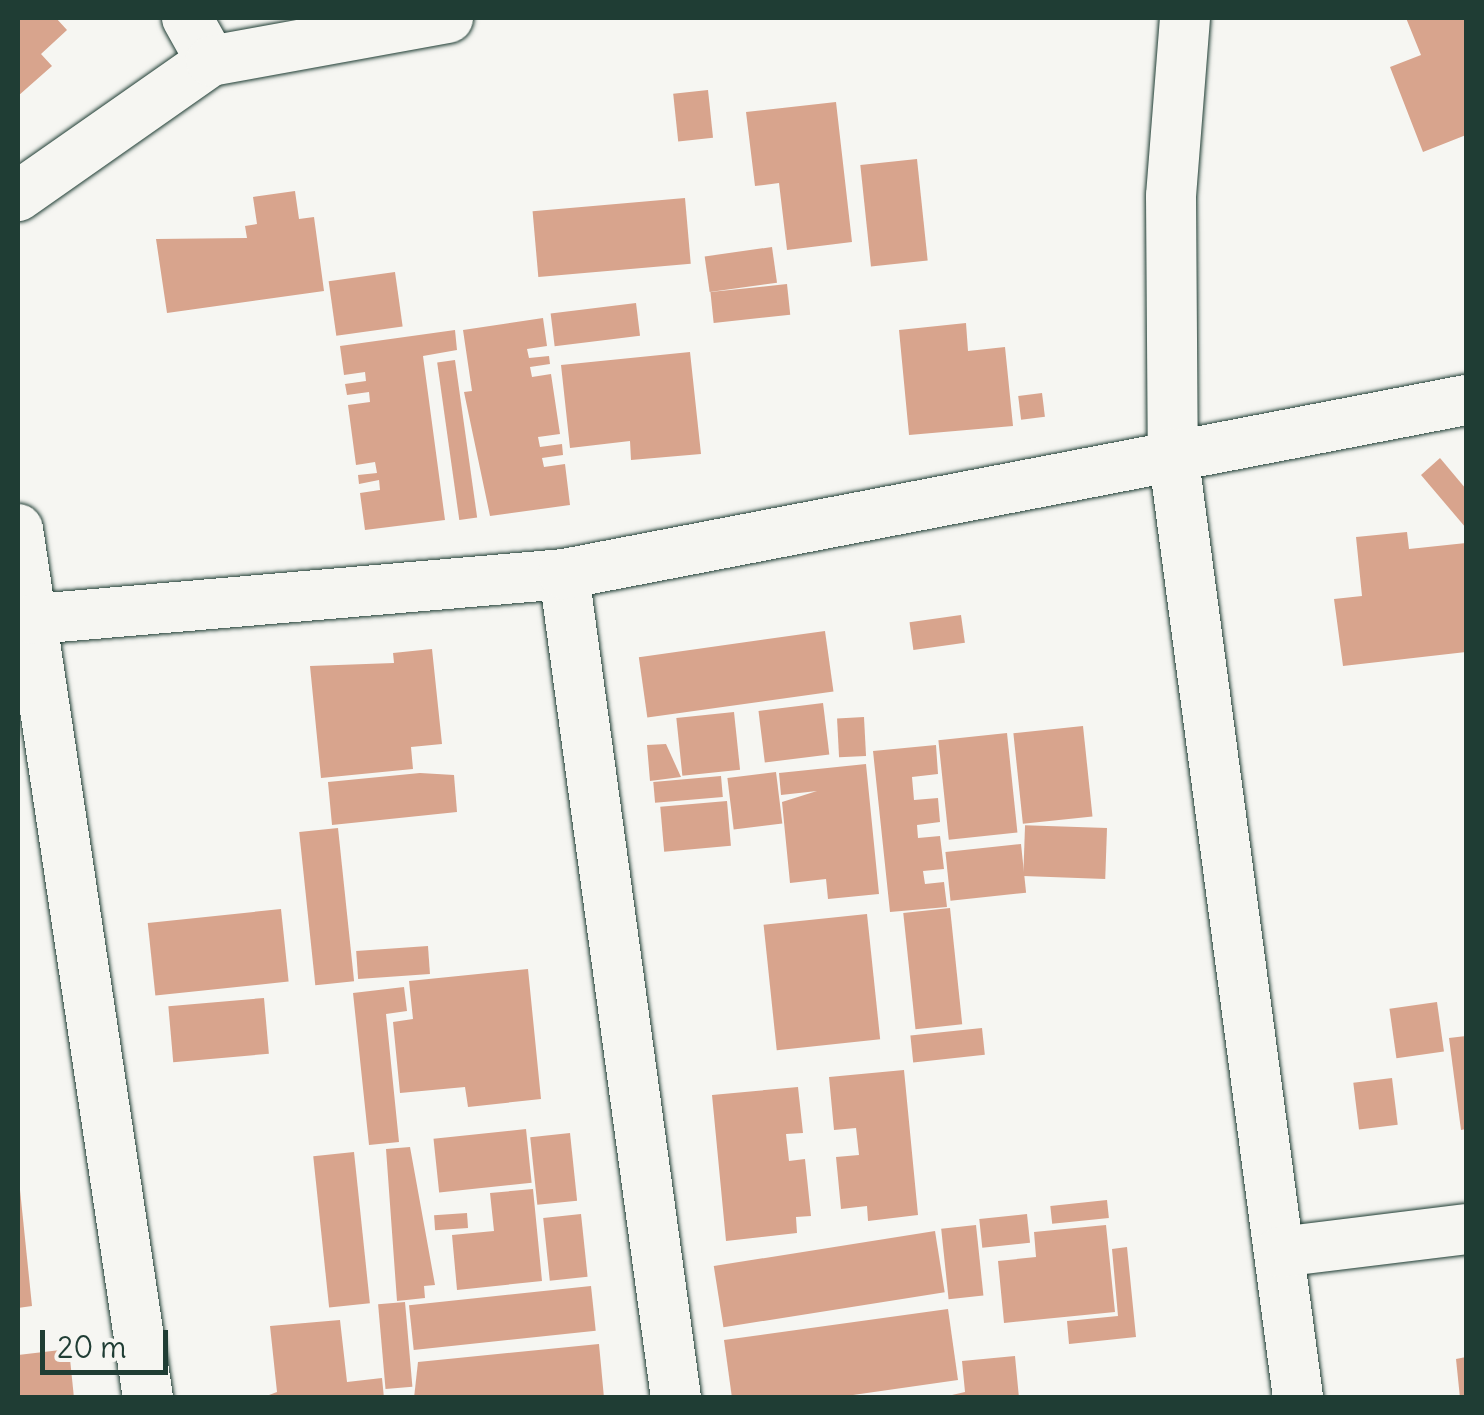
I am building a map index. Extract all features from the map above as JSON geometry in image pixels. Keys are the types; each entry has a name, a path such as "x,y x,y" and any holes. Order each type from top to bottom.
{"street":[{"path":"187,18 210,61"},
{"path":"18,196 210,61 448,18"},
{"path":"1186,18 1171,196 1172,453 1298,1398"},
{"path":"35,619 564,574 1172,453 1466,400"},
{"path":"18,529 35,619 148,1398"},
{"path":"564,574 676,1398"},
{"path":"1280,1252 1466,1229"}],"building":[{"path":"18,18 56,18 67,30 41,54 52,66 18,96"},
{"path":"1406,18 1466,18 1466,135 1423,152 1390,67 1421,55"},
{"path":"708,90 713,138 678,141 673,94"},
{"path":"836,102 852,242 787,250 779,183 755,186 746,112"},
{"path":"917,159 928,260 871,266 860,165"},
{"path":"295,191 299,219 314,217 324,291 167,313 156,239 247,238 245,226 257,224 253,197"},
{"path":"685,198 691,264 538,277 533,211"},
{"path":"772,247 777,283 710,292 705,256"},
{"path":"395,272 403,326 336,336 329,281"},
{"path":"787,284 790,315 714,323 710,292"},
{"path":"636,303 640,336 555,346 551,313"},
{"path":"543,318 547,346 527,349 529,358 549,356 550,364 530,367 532,377 551,374 560,434 538,437 540,447 562,444 563,455 542,458 544,467 565,464 570,505 490,516 464,392 472,391 463,330"},
{"path":"966,323 968,351 1005,347 1013,426 909,435 899,330"},
{"path":"455,330 457,350 423,356 445,520 365,530 360,493 380,490 379,480 359,484 358,475 377,473 375,462 356,465 348,405 370,402 369,392 347,395 345,384 366,381 365,372 344,375 340,346"},
{"path":"690,352 701,454 631,460 630,441 570,448 561,365"},
{"path":"455,360 477,517 459,520 437,363"},
{"path":"1042,393 1045,417 1021,420 1018,396"},
{"path":"1440,458 1466,489 1466,528 1421,475"},
{"path":"1407,532 1409,549 1466,543 1466,652 1343,666 1334,599 1362,596 1356,537"},
{"path":"961,615 965,643 913,650 910,622"},
{"path":"825,631 833,691 647,718 639,657"},
{"path":"432,649 442,744 411,747 413,769 321,778 310,666 394,663 393,653"},
{"path":"823,703 829,755 765,763 758,711"},
{"path":"734,712 740,770 682,776 676,718"},
{"path":"864,717 866,756 839,757 837,718"},
{"path":"1083,726 1093,817 1023,824 1013,733"},
{"path":"1007,733 1017,832 949,840 938,740"},
{"path":"666,744 681,777 650,781 647,745"},
{"path":"936,745 938,774 912,777 914,800 938,798 940,822 917,825 918,838 940,836 944,869 923,871 925,884 944,882 947,907 890,912 873,751"},
{"path":"866,764 879,894 828,899 826,879 790,883 782,802 817,791 781,795 779,773"},
{"path":"776,772 782,824 734,830 727,778"},
{"path":"420,773 454,775 457,812 332,825 328,782"},
{"path":"721,776 723,797 655,803 653,782"},
{"path":"727,801 731,846 664,852 660,807"},
{"path":"1025,825 1107,828 1105,879 1023,876"},
{"path":"338,828 354,981 315,985 299,832"},
{"path":"1021,844 1026,893 951,901 945,852"},
{"path":"950,908 962,1024 915,1029 903,913"},
{"path":"281,909 289,982 155,996 148,923"},
{"path":"867,914 880,1039 777,1050 764,925"},
{"path":"428,946 430,974 358,979 356,951"},
{"path":"528,969 541,1099 468,1107 465,1087 400,1093 393,1022 413,1019 409,981"},
{"path":"404,987 407,1011 386,1014 399,1142 369,1145 353,993"},
{"path":"264,998 269,1054 173,1062 168,1006"},
{"path":"1437,1002 1444,1052 1396,1058 1389,1009"},
{"path":"982,1028 985,1055 913,1062 910,1036"},
{"path":"1466,1036 1466,1129 1461,1130 1449,1038"},
{"path":"904,1070 918,1215 868,1221 867,1206 841,1209 836,1157 859,1155 856,1128 834,1130 829,1077"},
{"path":"1392,1078 1398,1125 1359,1129 1353,1083"},
{"path":"798,1087 803,1133 786,1134 789,1161 805,1159 811,1216 796,1217 797,1233 726,1241 712,1095"},
{"path":"526,1129 532,1183 439,1192 434,1139"},
{"path":"570,1133 577,1201 537,1205 530,1137"},
{"path":"410,1147 435,1285 424,1286 425,1298 397,1301 386,1149"},
{"path":"354,1152 370,1303 329,1307 313,1156"},
{"path":"533,1189 542,1281 457,1290 452,1235 494,1231 490,1193"},
{"path":"18,1191 32,1306 18,1308"},
{"path":"1107,1200 1109,1218 1052,1224 1050,1206"},
{"path":"467,1213 468,1228 435,1230 434,1215"},
{"path":"581,1214 588,1277 550,1281 543,1218"},
{"path":"1027,1214 1030,1243 982,1248 979,1219"},
{"path":"976,1225 983,1296 949,1299 941,1229"},
{"path":"1106,1225 1115,1312 1004,1323 998,1261 1036,1257 1034,1232"},
{"path":"935,1231 945,1292 723,1327 714,1266"},
{"path":"1127,1247 1136,1337 1069,1344 1067,1321 1118,1316 1112,1249"},
{"path":"591,1286 596,1331 414,1350 409,1305"},
{"path":"405,1302 412,1387 386,1389 378,1304"},
{"path":"948,1309 958,1380 832,1398 732,1398 724,1340"},
{"path":"340,1320 347,1382 382,1378 384,1398 261,1398 277,1392 270,1326"},
{"path":"599,1344 604,1398 414,1398 418,1362"},
{"path":"69,1349 74,1398 18,1398 18,1355"},
{"path":"1015,1356 1019,1398 939,1398 965,1392 962,1361"},
{"path":"1466,1357 1466,1398 1460,1398 1456,1359"}]}
